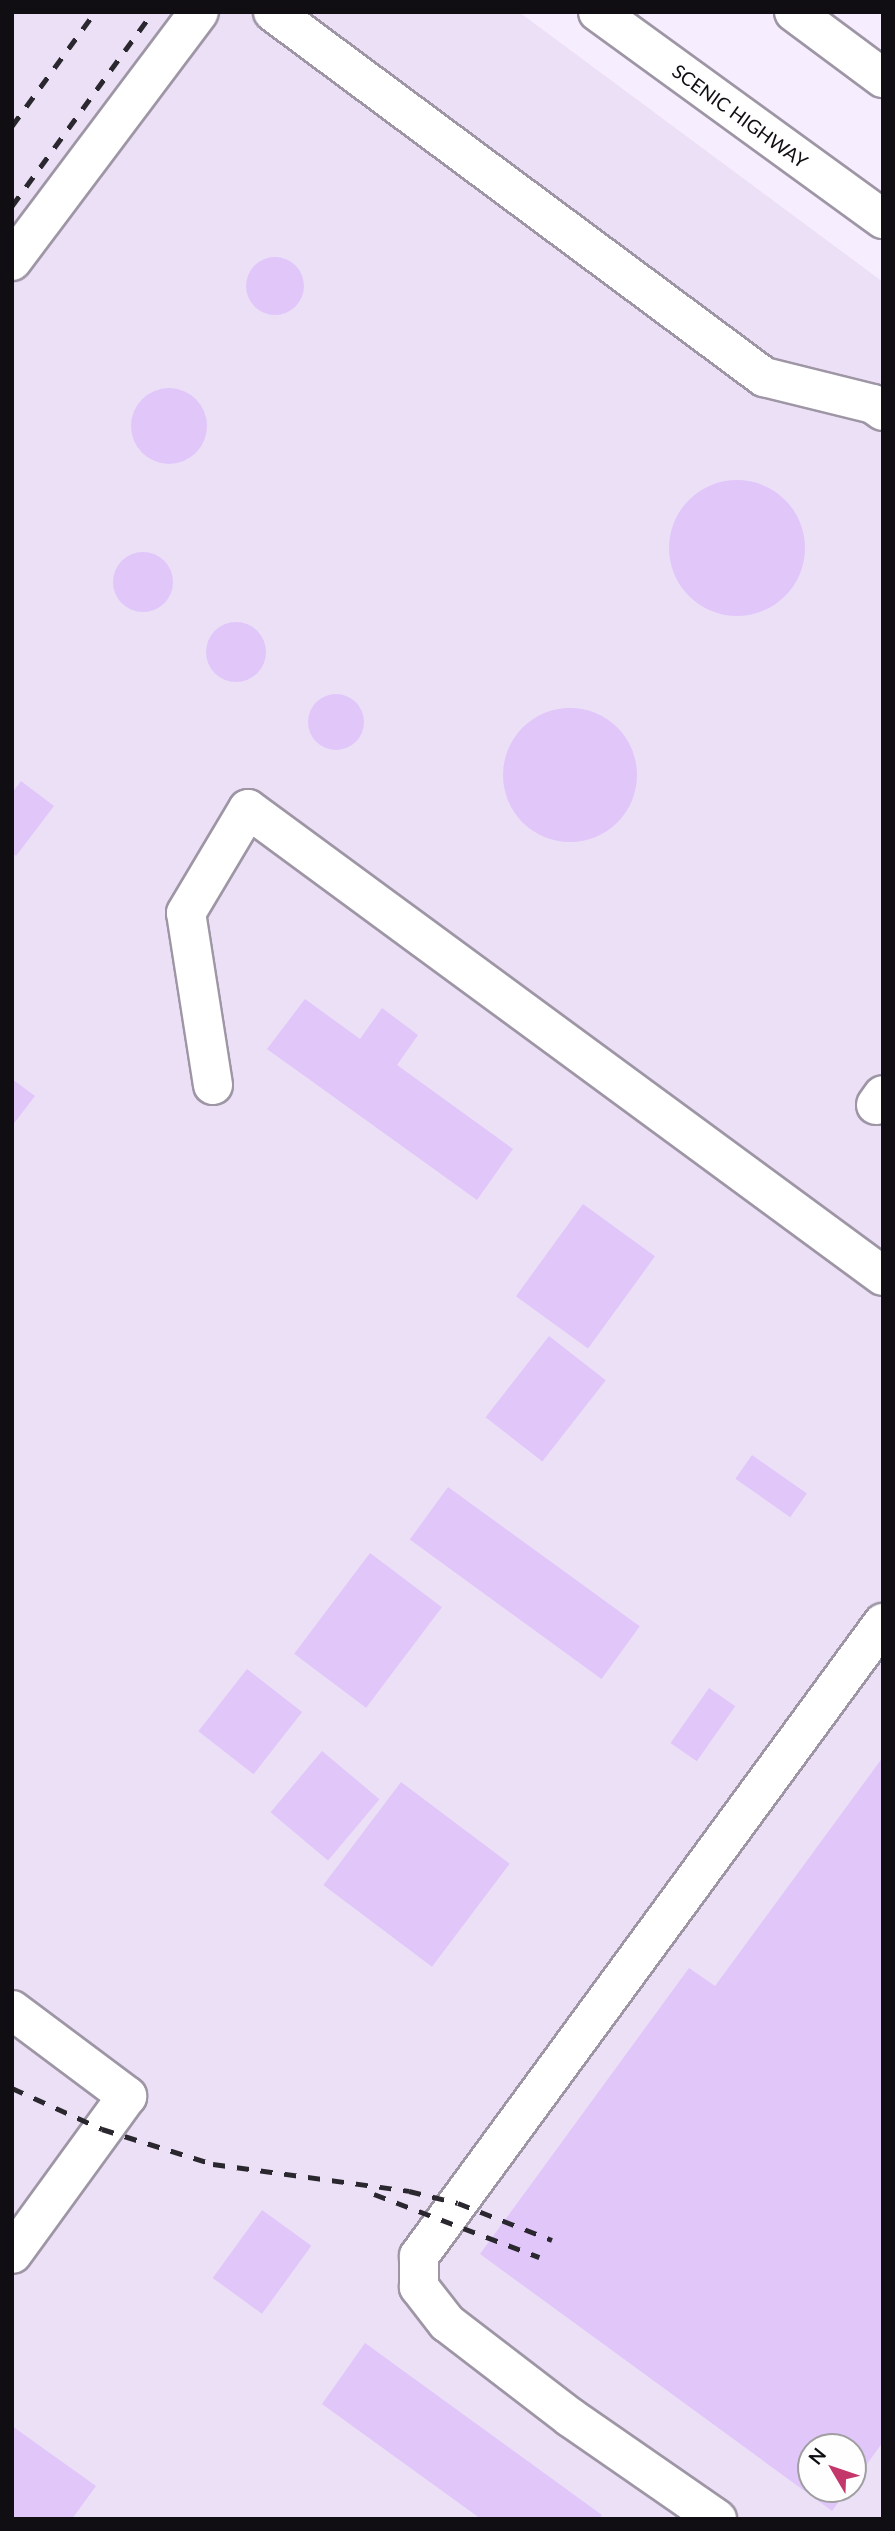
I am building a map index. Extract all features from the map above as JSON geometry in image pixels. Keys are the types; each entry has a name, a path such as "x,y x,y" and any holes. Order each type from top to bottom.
{"main road":[{"path":"12,261 199,12"},
{"path":"273,12 764,377 873,404 883,411"},
{"name":"SCENIC HIGHWAY","path":"598,12 883,219"},
{"path":"794,12 883,78"},
{"path":"213,1085 186,912 248,809 883,1276"},
{"path":"718,2519 571,2418 447,2323 419,2287 419,2256 878,1640"},
{"path":"12,2010 127,2096 12,2254"}],"shaded area":[{"path":"12,12 519,12 883,282 883,2519 12,2519"}],"building":[{"path":"269,257 281,257 296,265 304,280 304,292 296,307 281,315 269,315 254,307 246,292 246,280 254,265"},
{"path":"169,388 184,391 196,399 204,411 207,426 204,441 196,453 184,461 169,464 154,461 142,453 134,441 131,426 134,411 142,399 154,391"},
{"path":"737,480 763,485 785,500 800,522 805,548 800,574 785,596 763,611 737,616 711,611 689,596 674,574 669,548 674,522 689,500 711,485"},
{"path":"137,552 149,552 168,565 173,582 171,594 160,607 149,612 137,612 118,599 113,588 113,576 126,557"},
{"path":"230,622 242,622 258,630 264,640 264,664 258,674 242,682 230,682 214,674 206,658 206,646 214,630"},
{"path":"330,694 342,694 352,698 360,706 364,722 360,738 352,746 342,750 330,750 320,746 312,738 308,728 308,716 312,706 320,698"},
{"path":"570,708 596,713 618,727 632,749 637,775 632,801 618,823 596,837 570,842 544,837 522,823 508,801 503,775 508,749 522,727 544,713"},
{"path":"21,781 54,806 16,856 12,853 12,793"},
{"path":"305,999 360,1039 382,1008 418,1035 397,1065 513,1149 477,1200 267,1049"},
{"path":"12,1079 35,1096 12,1126"},
{"path":"583,1204 655,1256 588,1349 516,1296"},
{"path":"549,1336 606,1380 542,1461 486,1417"},
{"path":"752,1455 807,1493 790,1517 735,1479"},
{"path":"448,1487 640,1626 602,1679 410,1540"},
{"path":"370,1553 442,1607 366,1708 294,1654"},
{"path":"247,1669 302,1712 254,1774 198,1731"},
{"path":"709,1688 735,1706 697,1761 671,1743"},
{"path":"322,1751 379,1799 328,1860 271,1812"},
{"path":"883,1757 883,2442 867,2464 867,2433 797,2433 797,2485 480,2254 689,1968 715,1986"},
{"path":"401,1782 510,1864 432,1967 323,1885"},
{"path":"262,2210 311,2246 262,2314 213,2278"},
{"path":"365,2343 602,2515 599,2519 481,2519 322,2404"},
{"path":"12,2426 96,2486 72,2519 12,2519"},
{"path":"821,2503 838,2503 832,2511"}],"railway":[{"path":"12,126 95,12"},
{"path":"12,206 153,12"},
{"path":"12,2088 102,2129 213,2164 409,2191 458,2203 552,2240"},
{"path":"374,2194 539,2257"}]}
